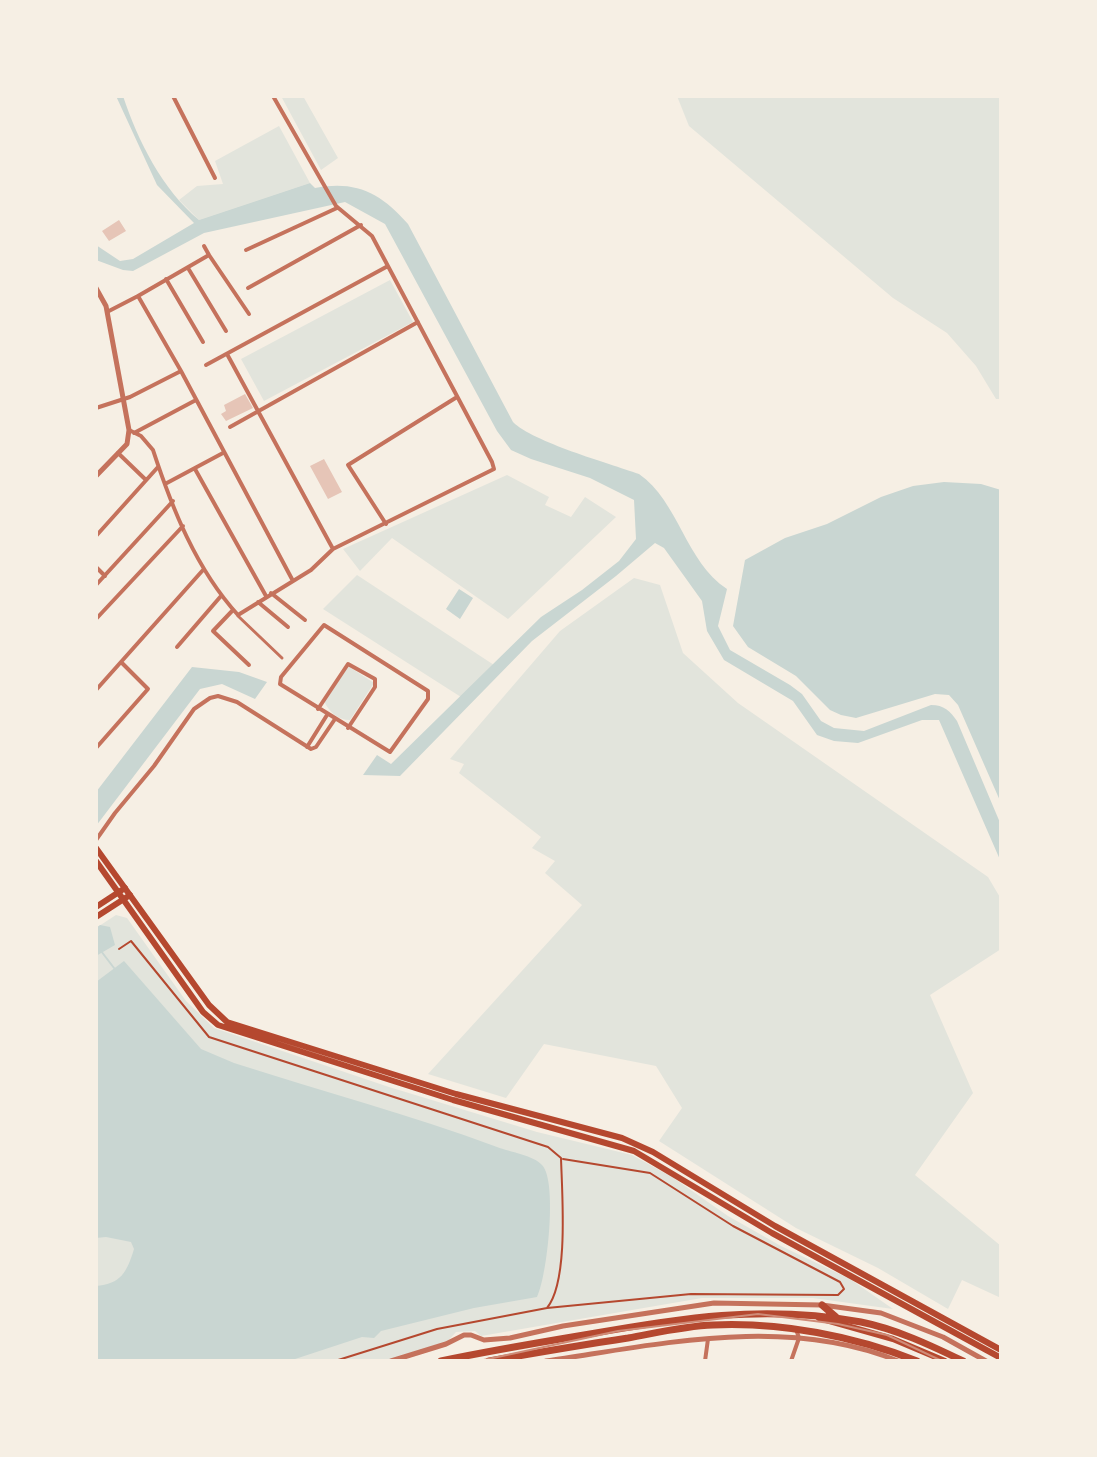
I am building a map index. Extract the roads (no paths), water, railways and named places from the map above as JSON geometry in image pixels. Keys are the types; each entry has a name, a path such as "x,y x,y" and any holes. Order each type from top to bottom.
{"highway":[{"path":"822,1305 837,1318"},
{"path":"441,1361 724,1313 812,1315 875,1325 963,1361"},
{"path":"489,1361 710,1325 769,1326 797,1334 887,1349 917,1361"}],"main road":[{"path":"96,848 121,890 213,1022 226,1029 634,1151 772,1233 1001,1358"},
{"path":"96,861 121,890"},
{"path":"96,907 121,890"},
{"path":"98,916 126,897"},
{"path":"418,1086 638,1144 775,1226 1001,1350"},
{"path":"812,1315 833,1324 893,1339 945,1361"}],"street":[{"path":"173,96 215,178"},
{"path":"238,615 311,570 333,549 494,469 372,236 337,207 273,96"},
{"path":"246,250 337,207"},
{"path":"248,288 361,225"},
{"path":"204,246 249,314"},
{"path":"107,312 209,255"},
{"path":"206,365 388,266"},
{"path":"187,267 226,331"},
{"path":"166,279 203,342"},
{"path":"96,288 107,312 132,432 153,450 203,570 233,610 282,658"},
{"path":"138,296 293,581"},
{"path":"230,427 418,322"},
{"path":"227,354 333,549"},
{"path":"96,408 123,399 181,371"},
{"path":"386,524 348,465 457,397"},
{"path":"96,476 127,444 132,432 196,400"},
{"path":"118,453 146,480"},
{"path":"165,484 224,453"},
{"path":"96,536 158,467"},
{"path":"195,469 269,595 305,620"},
{"path":"96,585 173,501"},
{"path":"96,619 183,526"},
{"path":"96,567 105,576"},
{"path":"96,690 203,570"},
{"path":"140,572 145,577"},
{"path":"177,647 221,596"},
{"path":"258,602 288,627"},
{"path":"233,610 213,631 249,665"},
{"path":"324,625 428,691 428,699 390,752 328,715 282,686 279,680 324,625"},
{"path":"96,748 148,689 121,662"},
{"path":"318,709 348,664 375,679 375,687 348,728"},
{"path":"96,840 194,709 210,698 218,696 237,702 307,747 316,747 335,719"},
{"path":"307,747 328,715"},
{"path":"391,1361 467,1334 479,1340 510,1338 563,1326 714,1303 822,1305 881,1313 906,1321 986,1361"},
{"path":"791,1361 797,1334"},
{"path":"546,1361 709,1337 797,1334 898,1361"},
{"path":"705,1361 709,1337"}],"waterway":[{"path":"101,951 114,968"}],"railway":[{"path":"479,1361 618,1331 758,1314 838,1324 887,1335 942,1361"}]}
